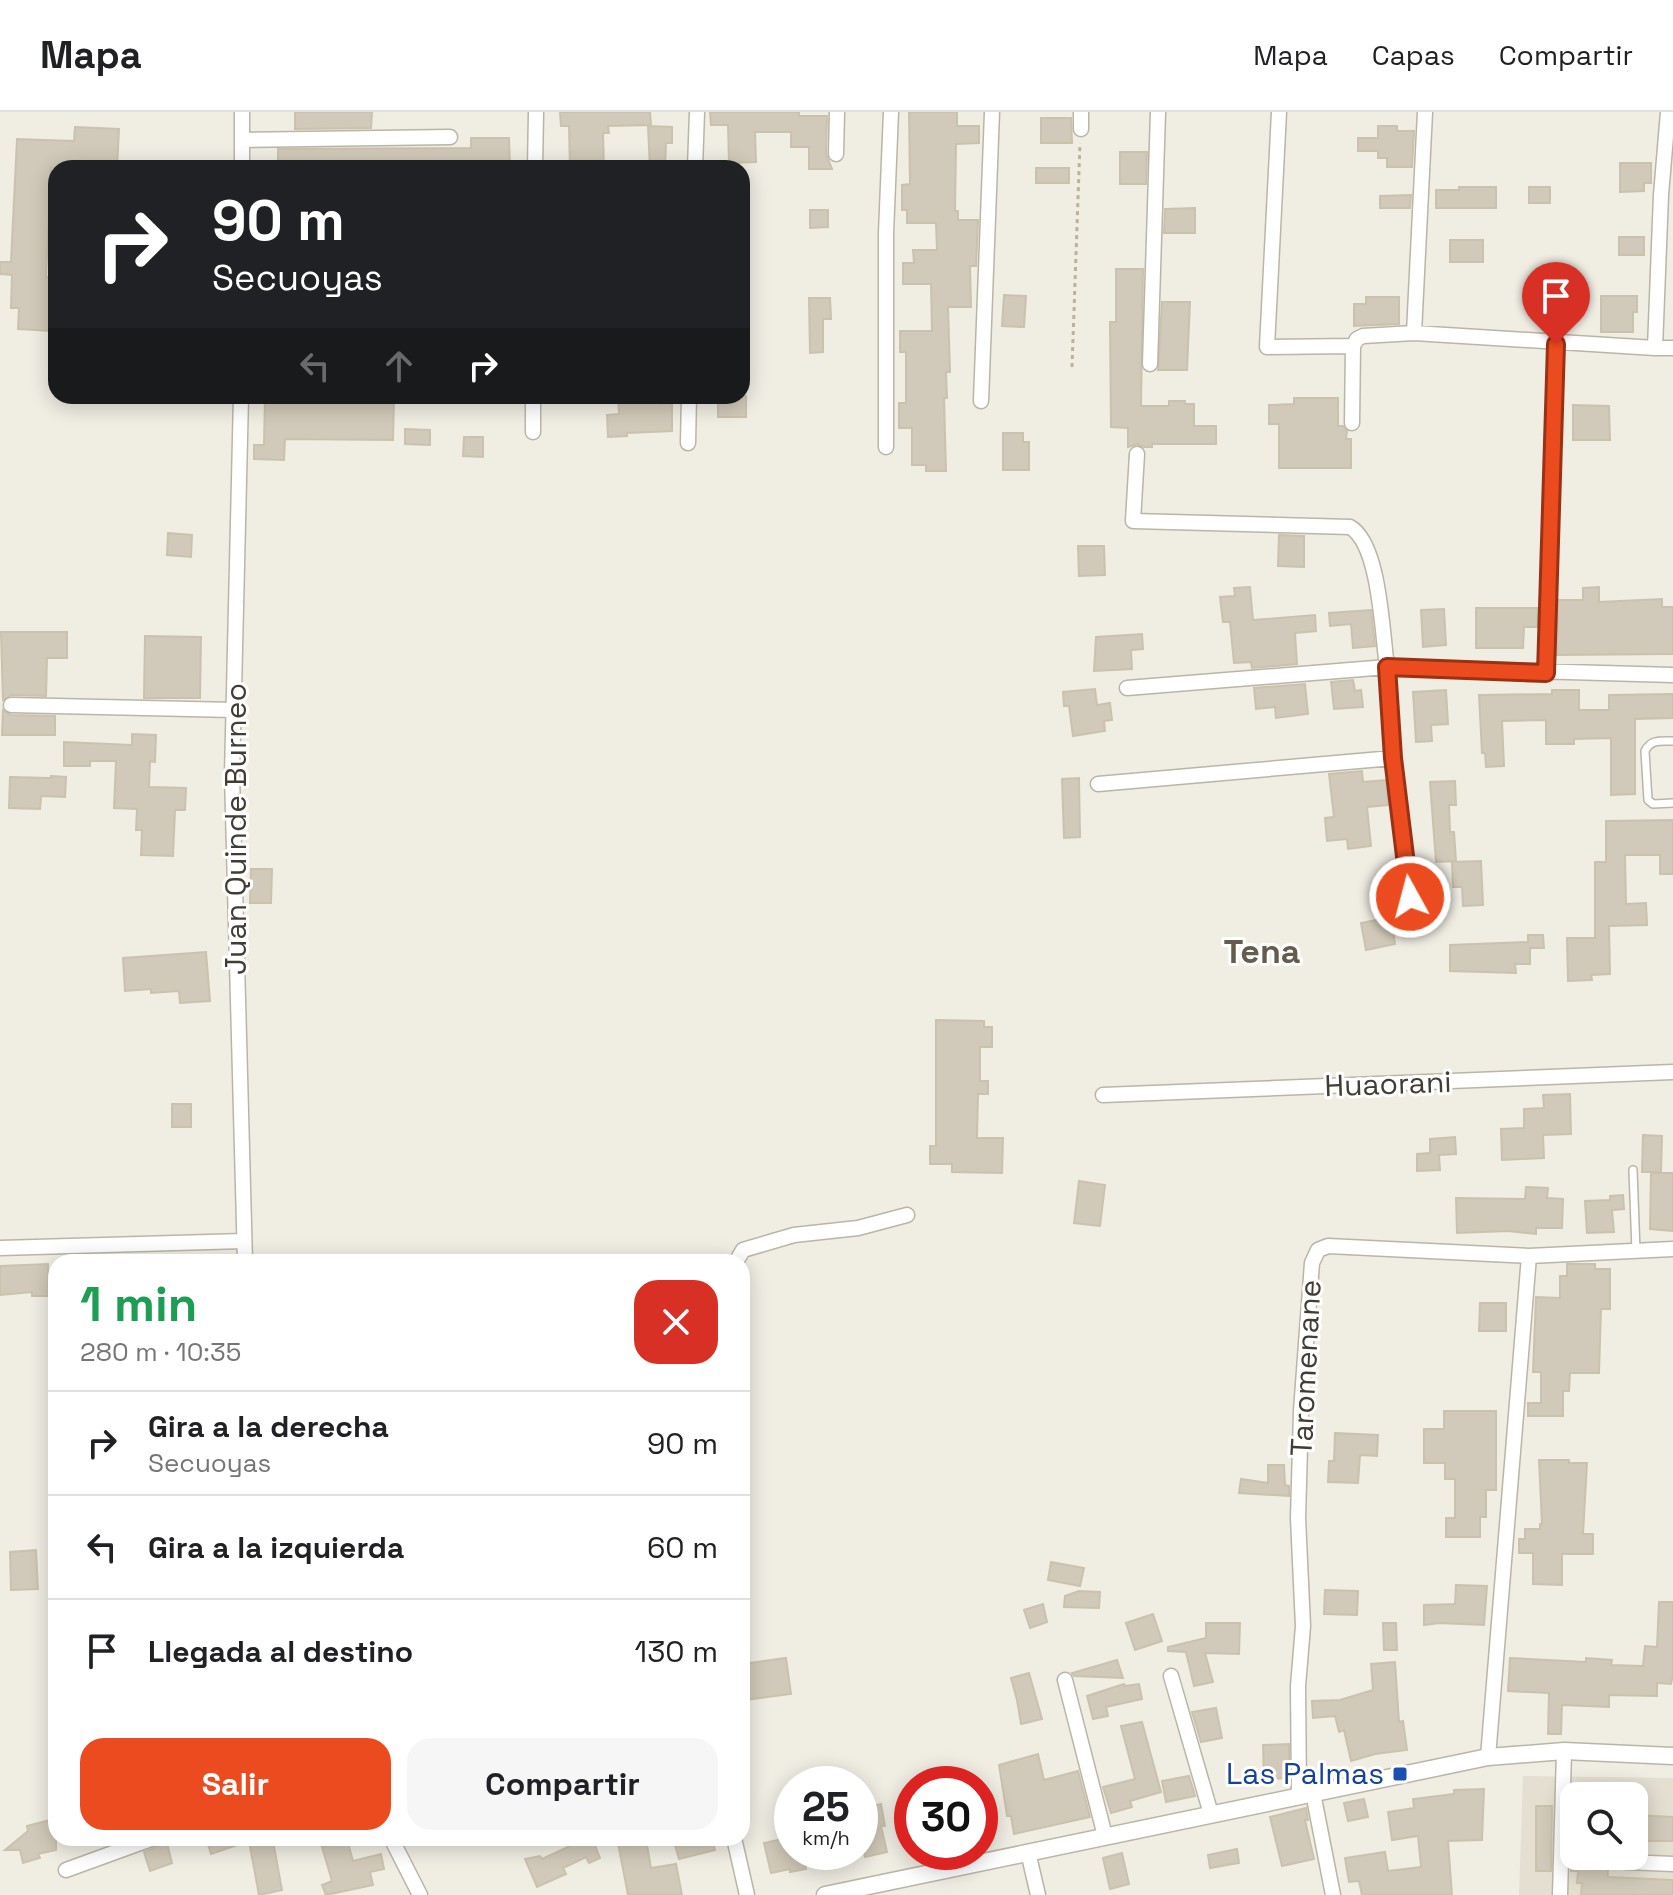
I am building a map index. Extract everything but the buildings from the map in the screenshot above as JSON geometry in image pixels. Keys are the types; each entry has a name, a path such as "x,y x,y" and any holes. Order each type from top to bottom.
{"street":[{"path":"242,112 242,160"},
{"path":"535,160 536,112"},
{"path":"695,160 697,112"},
{"path":"836,154 837,112"},
{"path":"886,447 886,233 891,112"},
{"path":"981,401 992,112"},
{"path":"1081,112 1081,129"},
{"path":"1150,364 1158,112"},
{"path":"1279,112 1267,347 1353,346"},
{"path":"1414,333 1425,112"},
{"path":"1655,348 1661,195 1668,112"},
{"path":"242,140 450,137"},
{"path":"1352,423 1353,346 1363,336 1414,333 1556,344 1673,348"},
{"path":"1546,673 1556,344"},
{"name":"Juan Quinde Burneo","path":"241,404 232,775 245,1254"},
{"path":"533,404 533,432"},
{"path":"688,443 689,404"},
{"path":"1137,454 1133,521 1350,527 1366,543 1374,566 1387,667 1393,758 1410,897"},
{"path":"1127,688 1387,667 1673,675"},
{"path":"11,705 234,710"},
{"path":"1098,784 1393,758"},
{"name":"Huaorani","path":"1103,1095 1673,1072"},
{"path":"741,1254 743,1250 794,1235 858,1228 907,1215"},
{"path":"0,1248 244,1241"},
{"name":"Taromenane","path":"1333,1895 1306,1794 1298,1686 1303,1626 1298,1518 1301,1411 1312,1263 1318,1250 1328,1246 1529,1256 1673,1249"},
{"path":"1488,1757 1529,1256"},
{"path":"1171,1676 1211,1814"},
{"path":"1065,1680 1105,1836"},
{"path":"1560,1895 1564,1751"},
{"path":"825,1895 1488,1757 1564,1751 1673,1756"},
{"path":"66,1870 132,1846"},
{"path":"395,1846 420,1895"},
{"path":"736,1846 747,1895"},
{"path":"1028,1852 1038,1895"},
{"path":"1648,1863 1673,1864"}],"lane":[{"path":"1673,741 1648,744 1645,751 1648,800 1653,804 1673,803"},
{"path":"1633,1170 1636,1251"}],"path":[{"path":"1072,367 1081,129"}],"shaded area":[{"path":"1523,1776 1673,1778 1673,1895 1519,1895"}],"place":[{"name":"Las Palmas","path":"1400,1774"}],"district":[{"name":"Tena","path":"1262,951"}],"route":[{"path":"1410,897 1393,758 1387,667 1546,673 1556,344"}]}
